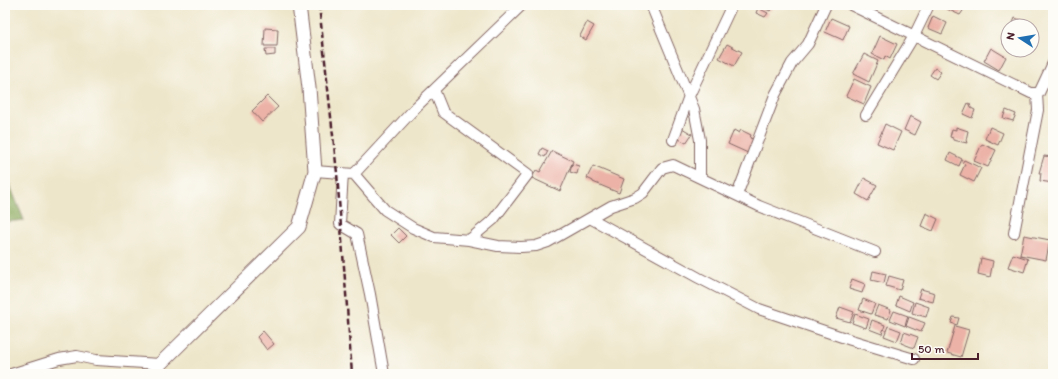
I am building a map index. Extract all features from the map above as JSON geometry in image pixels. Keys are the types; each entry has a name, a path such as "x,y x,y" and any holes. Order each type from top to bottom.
{"main road":[{"path":"158,369 299,227 315,171 309,88 299,5"}],"street":[{"path":"384,374 370,294 357,234 340,224 348,173 522,5"},
{"path":"650,5 694,109 700,140 700,177"},
{"path":"672,140 689,96 732,5"},
{"path":"737,195 775,94 792,63 808,44 826,5"},
{"path":"851,5 1036,94"},
{"path":"866,115 914,36 929,5"},
{"path":"1036,94 1042,89 1053,63"},
{"path":"434,90 443,112 528,174 493,220 469,240"},
{"path":"1014,234 1038,110 1036,94"},
{"path":"315,171 348,173 385,210 413,228 434,237 469,240 498,246 536,246 548,242 611,206 635,198 643,192 666,165 679,166 758,206 874,252"},
{"path":"590,218 759,309 851,340 914,359"},
{"path":"11,374 59,359 76,356 158,369"}],"green space":[{"path":"5,174 24,220 5,222"}],"building":[{"path":"758,5 773,5 770,11"},
{"path":"949,5 967,5 960,15 947,9"},
{"path":"758,8 768,13 765,17 756,13"},
{"path":"933,16 947,23 942,34 928,28"},
{"path":"831,18 849,26 843,40 825,32"},
{"path":"587,22 594,26 586,40 580,36"},
{"path":"265,28 278,29 277,46 264,46"},
{"path":"880,36 897,44 890,59 885,56 884,60 872,54"},
{"path":"727,44 742,52 734,66 719,58"},
{"path":"991,48 1000,53 1000,58 1005,58 999,70 984,61"},
{"path":"265,49 275,49 275,55 266,56"},
{"path":"864,54 878,61 869,82 853,74"},
{"path":"935,68 941,72 936,79 930,75"},
{"path":"854,79 871,87 864,104 846,96"},
{"path":"267,96 278,107 262,122 252,111"},
{"path":"968,103 970,104 971,108 975,110 972,118 963,114"},
{"path":"1006,110 1016,114 1013,121 1003,118"},
{"path":"910,116 921,122 915,135 904,130"},
{"path":"885,124 901,132 893,150 877,143"},
{"path":"956,127 968,131 966,140 967,143 953,140 953,138 950,137 952,129 956,130"},
{"path":"990,127 1003,133 998,145 985,139"},
{"path":"682,128 692,134 686,143 677,138"},
{"path":"734,130 739,133 741,130 751,135 750,138 755,140 748,153 728,144"},
{"path":"982,144 996,150 988,167 974,161"},
{"path":"542,148 548,151 545,157 539,154"},
{"path":"552,151 573,161 560,191 532,178 536,170 540,172"},
{"path":"950,153 962,159 959,166 947,160"},
{"path":"1044,156 1053,157 1053,183 1040,181 1041,173 1039,173"},
{"path":"964,160 981,168 974,182 960,175 965,164 962,163"},
{"path":"572,164 579,166 577,174 570,172"},
{"path":"593,166 624,179 619,193 587,178"},
{"path":"864,178 877,185 868,201 856,194"},
{"path":"926,213 938,219 933,231 921,226"},
{"path":"398,228 406,236 399,243 391,235"},
{"path":"1024,235 1050,240 1046,260 1020,255"},
{"path":"1013,254 1028,259 1024,272 1008,267"},
{"path":"981,258 993,261 990,277 978,274"},
{"path":"873,271 886,274 884,283 871,280"},
{"path":"889,276 903,280 900,290 886,286"},
{"path":"852,279 865,284 862,293 849,289"},
{"path":"921,289 935,293 933,302 918,298"},
{"path":"899,296 913,302 910,311 896,305"},
{"path":"863,299 875,304 871,314 859,310"},
{"path":"915,302 929,307 926,317 912,313"},
{"path":"878,305 891,310 888,319 874,315"},
{"path":"840,307 854,312 850,322 836,318"},
{"path":"894,311 908,316 905,326 890,320"},
{"path":"855,314 869,319 866,328 852,323"},
{"path":"909,317 925,323 921,332 906,326"},
{"path":"953,317 959,318 957,325 951,323"},
{"path":"872,320 885,325 882,334 869,329"},
{"path":"888,326 901,331 897,341 884,336"},
{"path":"955,326 969,330 961,357 947,353"},
{"path":"263,331 274,344 267,350 257,337"},
{"path":"904,332 918,337 914,348 901,343"}],"railway":[{"path":"319,5 337,173 352,374"}]}
